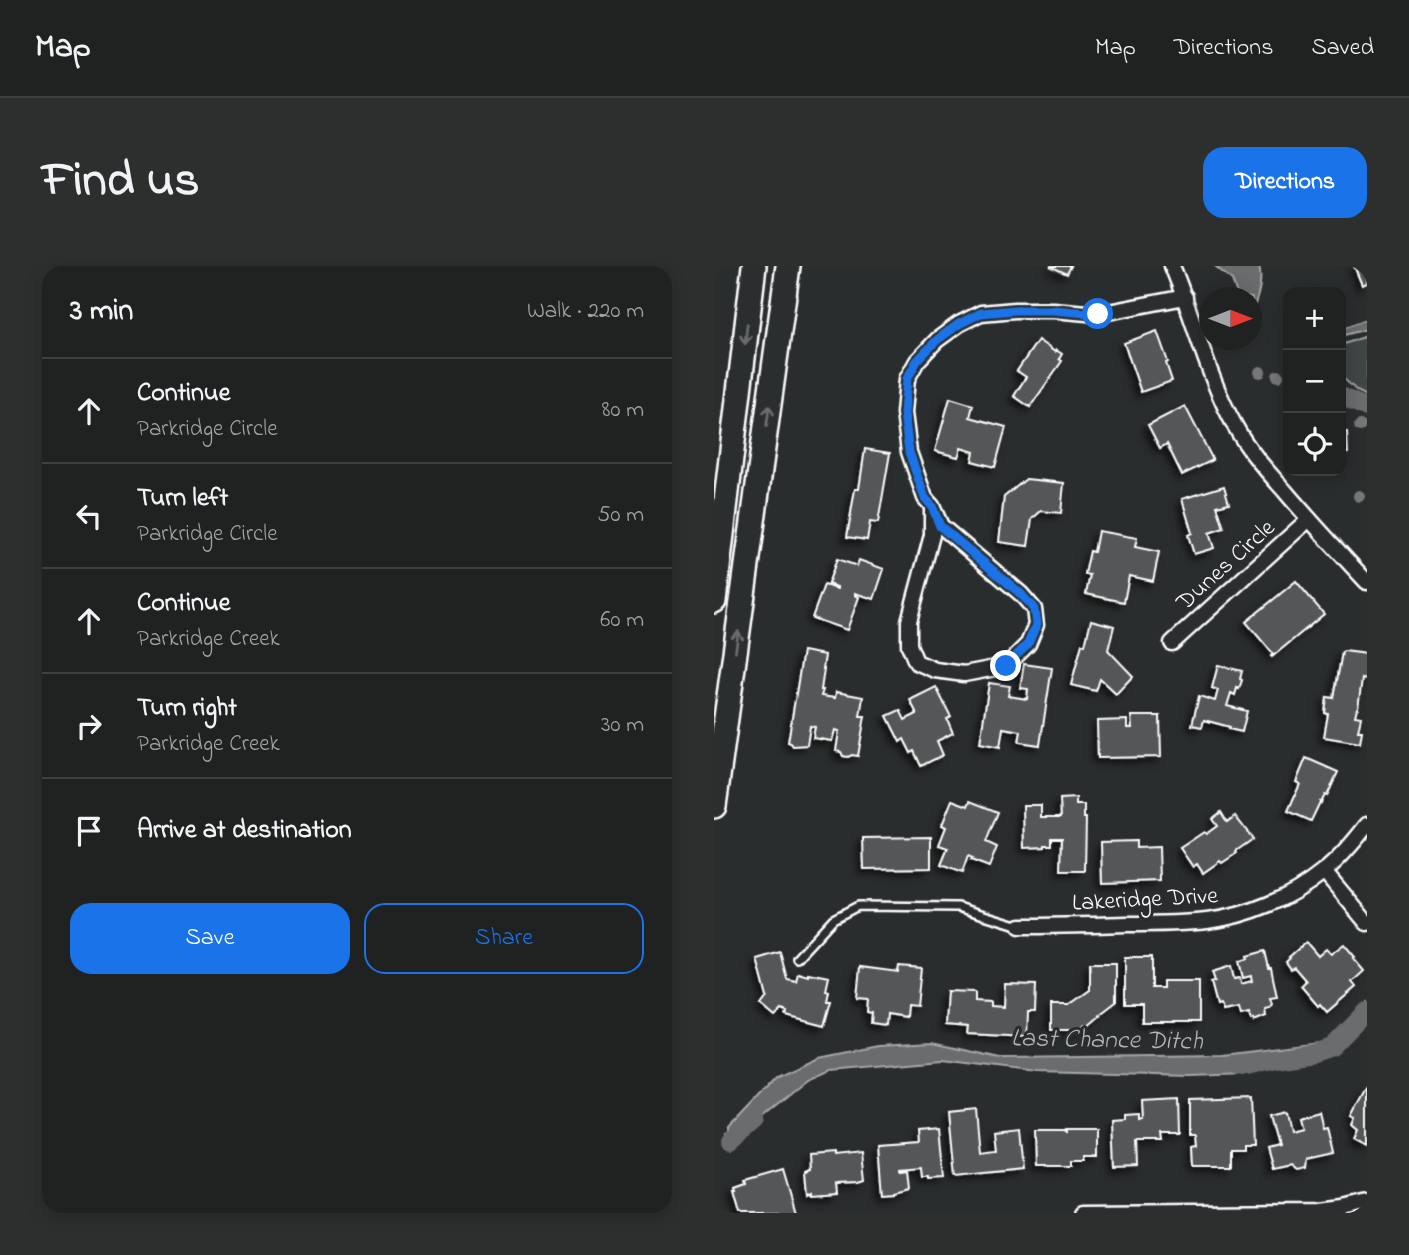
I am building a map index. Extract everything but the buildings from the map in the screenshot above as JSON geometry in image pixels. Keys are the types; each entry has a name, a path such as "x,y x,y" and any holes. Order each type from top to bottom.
{"main road":[{"path":"714,601 754,266"},
{"path":"714,806 788,266"}],"street":[{"path":"1172,266 1220,398 1236,428 1255,457 1367,582"},
{"path":"932,506 932,535 909,621 909,645 916,663 935,670 964,674 1006,666 1028,644 1036,625 1034,609 1021,594 940,526 932,506 925,498 909,452 904,413 907,379 917,361 937,340 959,324 981,313 1053,310 1098,314 1185,297"},
{"name":"Dunes Circle","path":"1172,643 1309,519"},
{"name":"Lakeridge Drive","path":"1020,926 1175,924 1238,915 1268,905 1324,871 1347,850 1367,825"},
{"path":"1324,871 1367,923"},
{"path":"1083,1213 1322,1211 1367,1202"}],"lane":[{"path":"797,958 833,919 858,906 958,907 1020,926"}],"shaded area":[{"path":"1215,266 1259,266 1259,287 1234,287 1232,280"},
{"path":"1367,320 1367,329 1346,335 1346,327"},
{"path":"1367,336 1367,396 1346,381 1346,343"},
{"path":"1346,390 1357,398 1367,400 1367,407 1346,400"},
{"path":"1367,1003 1367,1017 1334,1049 1260,1062 1247,1074 1191,1076 1037,1072 943,1060 831,1070 808,1080 740,1135 733,1135 730,1139 726,1134 777,1077 819,1058 878,1046 932,1043 1000,1058 1222,1055 1328,1042"}],"waterway":[{"name":"Last Chance Ditch","path":"1346,398 1367,408"},
{"name":"Last Chance Ditch","path":"1238,1066 1314,1053 1332,1047 1367,1011"},
{"name":"Last Chance Ditch","path":"731,1141 754,1121"}],"route":[{"path":"1006,666 1028,644 1036,625 1034,609 1021,594 940,526 932,506 925,498 909,452 904,413 907,379 917,361 937,340 959,324 981,313 1053,310 1098,314"}]}
